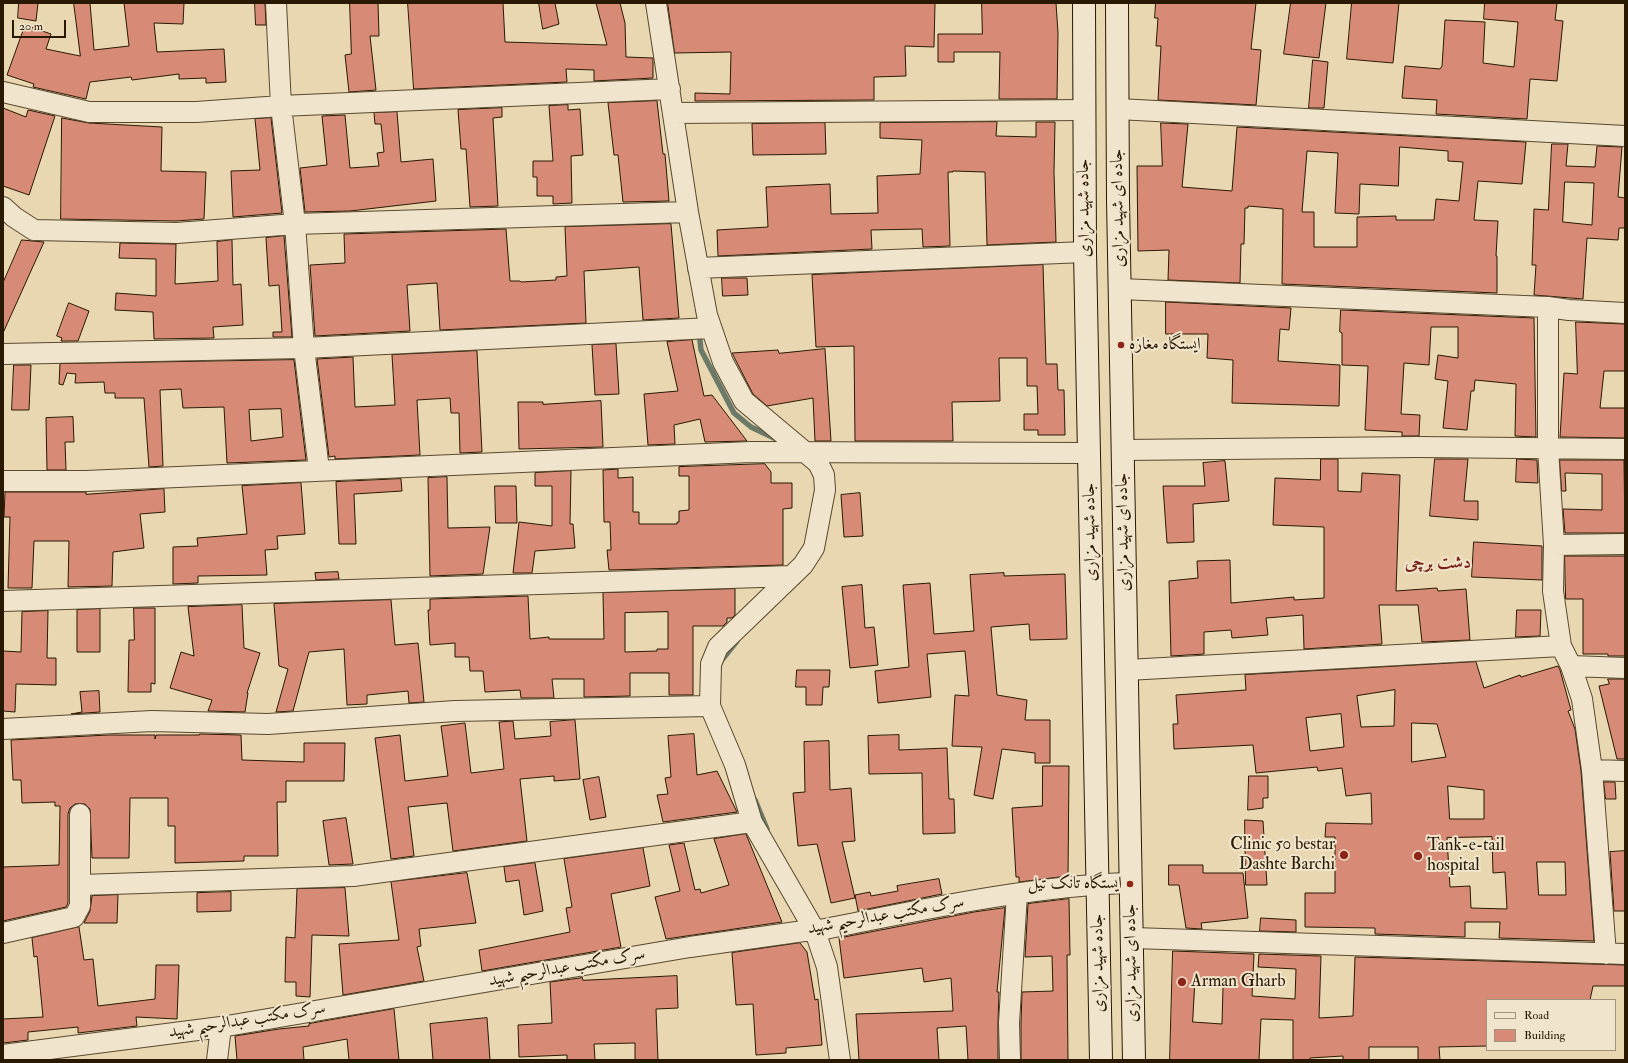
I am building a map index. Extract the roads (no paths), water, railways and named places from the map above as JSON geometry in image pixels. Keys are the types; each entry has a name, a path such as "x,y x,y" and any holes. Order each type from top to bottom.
{"main road":[{"name":"جاده شهید مزاری","path":"1084,3 1085,252 1101,1060"},
{"name":"جاده ای شهید مزاری","path":"1117,3 1120,289 1130,883 1133,938 1134,1060"}],"street":[{"path":"276,3 281,106 295,224 304,348 319,470"},
{"path":"656,3 698,268 707,315 723,362 744,401 818,463 824,475 826,490 814,548 803,565 718,647 711,664 710,706 735,765 752,822 816,930 827,967 840,1060"},
{"path":"3,92 89,112 196,112 281,106 670,89"},
{"path":"1118,109 1625,136"},
{"path":"673,113 1084,110"},
{"path":"3,207 14,217 34,230 177,233 295,224 688,212"},
{"path":"698,268 1085,252"},
{"path":"1120,289 1548,307 1569,310 1625,313"},
{"path":"1133,938 1615,954 1582,699 1571,666 1561,646 1553,591 1554,545 1548,448 1548,307"},
{"path":"3,354 304,348 711,328"},
{"path":"1123,450 1418,447 1625,449"},
{"path":"3,481 86,480 751,452 1089,453"},
{"path":"1554,545 1625,544"},
{"path":"3,601 792,576"},
{"path":"1127,670 1561,646"},
{"path":"1571,666 1625,668"},
{"path":"3,729 152,721 268,724 455,711 710,706"},
{"path":"1592,770 1625,771"},
{"path":"3,933 74,917 80,906 80,814"},
{"path":"81,885 353,876 752,822"},
{"name":"سرک مکتب عبدالرحیم شهید","path":"3,1055 221,1027 690,947 816,930 1017,894 1097,884 1130,883"},
{"path":"1010,1060 1009,1023 1017,894"},
{"path":"217,1060 221,1027"}],"waterway":[{"path":"699,331 701,350 734,413 751,427 774,438"},
{"path":"721,661 737,641"},
{"path":"755,800 767,829"}],"place":[{"name":"ایستگاه مغازه","path":"1121,345"},
{"name":"Clinic 50 bestar Dashte Barchi","path":"1344,855"},
{"name":"Tank-e-tail hospital","path":"1418,856"},
{"name":"ایستگاه تانک تیل","path":"1130,884"},
{"name":"Arman Gharb","path":"1182,982"}],"district":[{"name":"دشت برچی","path":"1438,564"}]}
